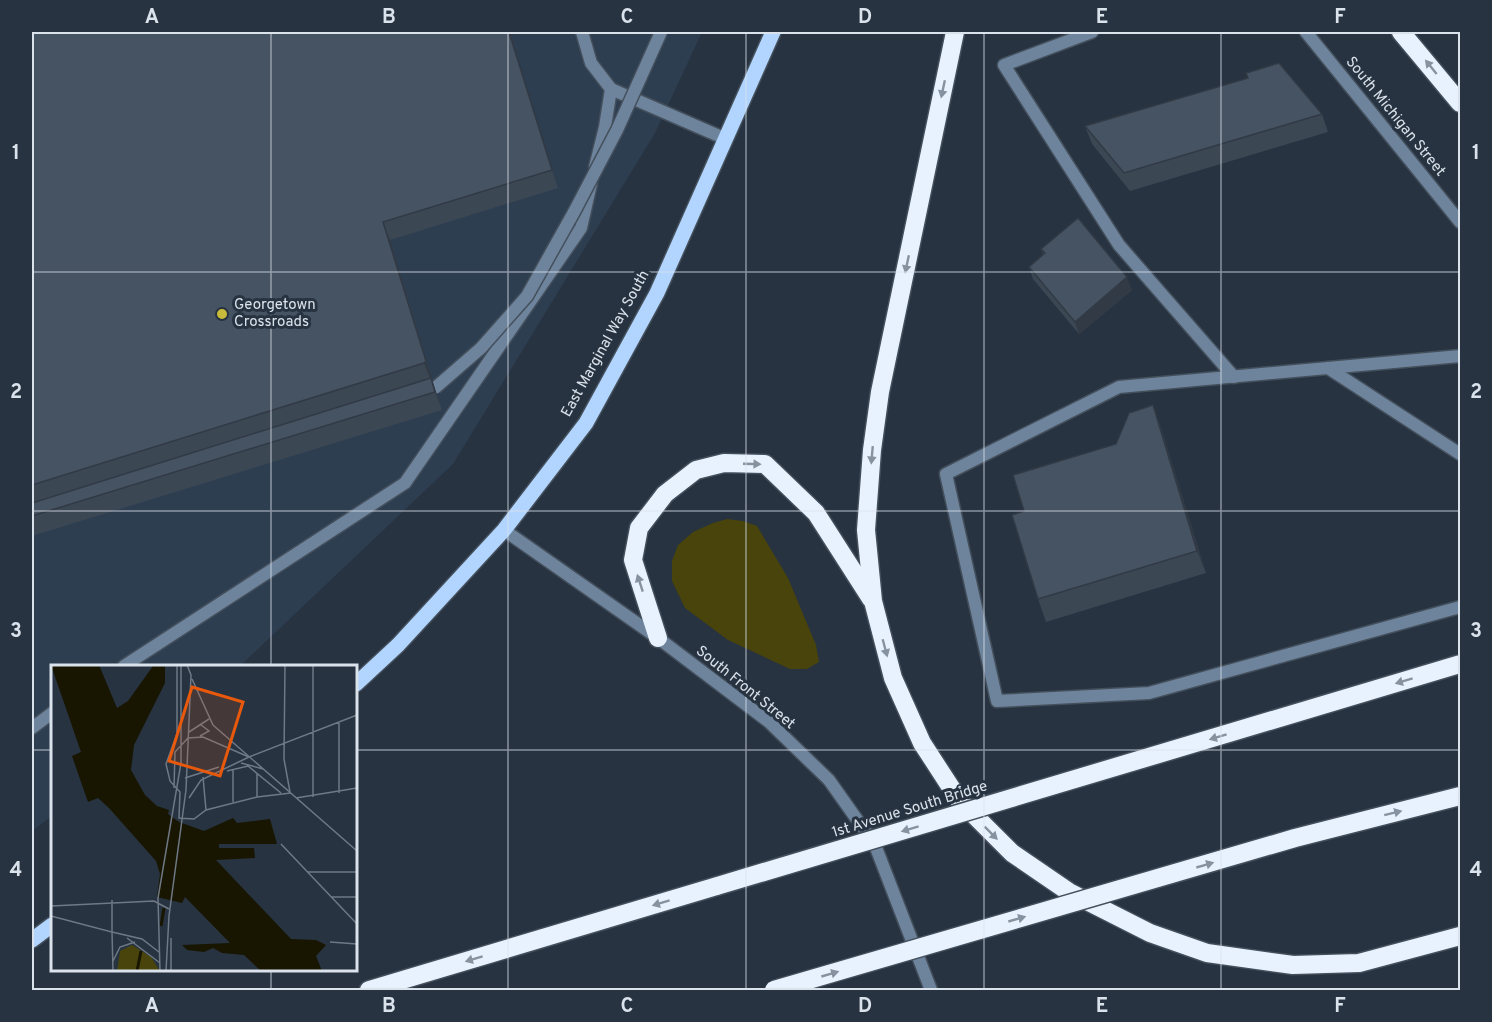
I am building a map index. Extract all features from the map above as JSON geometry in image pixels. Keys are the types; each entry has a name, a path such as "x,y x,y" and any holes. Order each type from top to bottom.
{"highway":[{"path":"955,32 880,392 872,450 866,530 873,601 893,678 922,742 958,800 1012,853 1069,892 1150,933 1207,953 1293,965 1359,963 1455,938"},
{"path":"1401,32 1461,103"},
{"path":"658,638 633,560 639,528 665,494 696,470 724,463 765,464 816,513 873,601"},
{"name":"1st Avenue South Bridge","path":"369,990 1461,664"},
{"path":"774,990 1295,838 1461,796"}],"main road":[{"name":"East Marginal Way South","path":"357,683 398,645 504,530 586,423 657,293 773,32"},
{"path":"32,940 51,926"}],"street":[{"path":"582,32 591,63 611,89 726,139"},
{"path":"429,390 481,348 527,296 617,130 662,32"},
{"path":"1092,32 1004,65 1119,245 1234,377"},
{"name":"South Michigan Street","path":"1306,32 1461,222"},
{"path":"126,665 405,483 581,228 605,127 611,89"},
{"path":"1461,356 1119,387 946,474 997,701 1149,693 1461,607"},
{"path":"1328,368 1461,454"},
{"name":"South Front Street","path":"504,530 658,638 769,722 829,780 875,845 931,990"},
{"path":"32,728 51,714"}],"shaded area":[{"name":"Georgetown Crossroads","path":"32,32 702,32 655,133 453,464 241,665 51,665 51,817 32,831"},
{"path":"727,519 757,526 788,578 816,645 819,662 807,669 790,669 728,640 685,608 672,581 672,561 678,545 693,532"}],"building":[{"name":"Georgetown Crossroads","path":"32,32 509,32 552,170 383,222 426,361 424,363 32,485"},
{"path":"1279,63 1322,114 1124,173 1085,126 1248,78 1246,73"},
{"path":"1078,218 1127,277 1075,322 1029,267 1045,253 1041,249"},
{"path":"431,378 435,392 32,516 32,503"},
{"path":"1153,405 1197,551 1038,599 1012,515 1024,511 1013,475 1116,444 1129,413"}],"place":[{"name":"Georgetown Crossroads","path":"222,314"}]}
